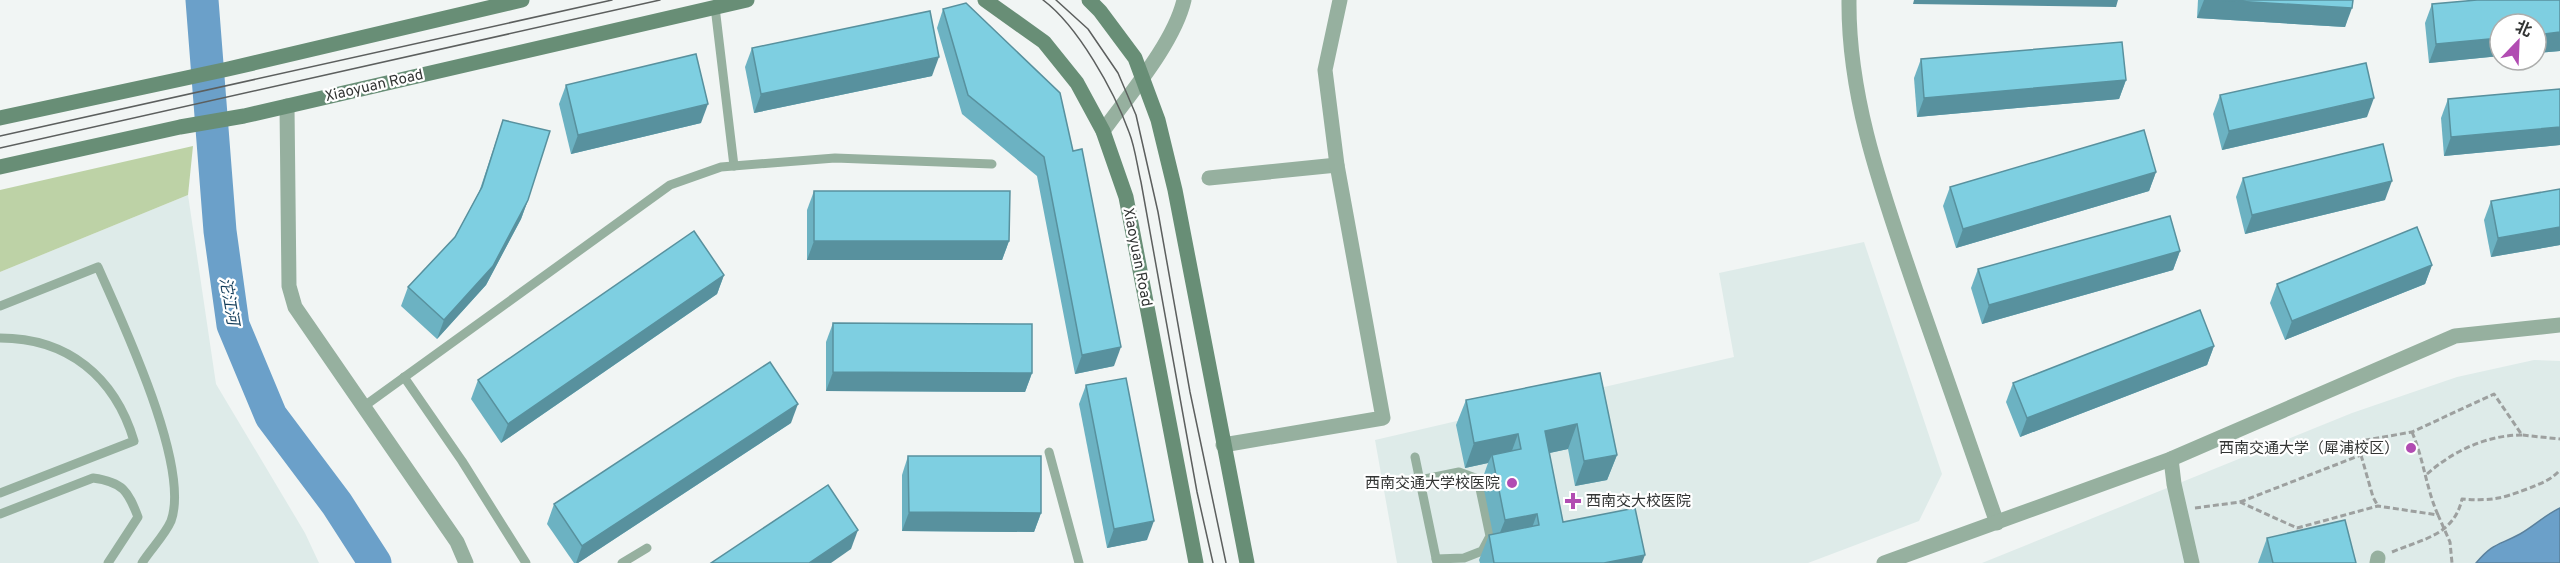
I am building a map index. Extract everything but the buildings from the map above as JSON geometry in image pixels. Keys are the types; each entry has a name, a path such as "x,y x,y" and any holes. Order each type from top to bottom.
{"street":[{"path":"0,118 228,69 487,4 522,0"},
{"name":"Xiaoyuan Road","path":"985,0 1044,42 1077,83 1103,131 1126,197 1196,563"},
{"path":"1089,0 1135,58 1158,120 1175,190 1247,563"},
{"path":"1103,131 1142,78 1180,16 1184,0"},
{"path":"1223,445 1383,418 1337,165 1326,70 1340,0"},
{"path":"1849,0 1855,85 1882,192 1997,523"},
{"name":"Xiaoyuan Road","path":"0,167 180,127 244,116 741,1"},
{"path":"287,106 289,286 295,307 457,542 466,563"},
{"path":"1209,178 1337,165"},
{"path":"1884,563 2171,459 2455,336 2560,326"},
{"path":"2171,459 2174,484 2192,563"}],"lane":[{"path":"715,7 734,166"},
{"path":"363,407 670,185 721,167 836,158 992,164"},
{"path":"0,306 98,267 165,434 175,480 171,521 142,563"},
{"path":"0,338 37,341 64,352 90,368 110,389 124,413 134,441 0,493"},
{"path":"404,377 462,461 526,563"},
{"path":"1049,452 1079,563"},
{"path":"1415,457 1437,561 1464,558 1482,551 1490,536 1478,479 1459,472 1420,480"},
{"path":"0,514 93,478 108,480 129,492 138,517 108,563"},
{"path":"622,563 646,548"}],"path":[{"path":"2378,506 2373,497 2361,454 2366,440 2412,432 2494,394 2522,435"},
{"path":"2412,432 2427,474 2428,494 2451,542 2451,563"},
{"path":"2427,474 2448,457 2486,440 2508,435 2560,439"},
{"path":"2181,509 2240,502 2361,454"},
{"path":"2378,560 2445,530 2458,516 2462,500 2484,501 2510,497 2548,482 2560,470"},
{"path":"2240,502 2297,528 2378,506 2438,515"}],"shaded area":[{"path":"188,195 216,384 305,533 319,563 0,563 0,272"},
{"path":"1864,242 1942,474 1919,521 1808,563 1397,563 1375,440 1734,357 1719,273"},
{"name":"西南交通大学（犀浦校区）","path":"2534,360 2560,361 2560,563 1982,563 2352,413 2457,377"}],"green space":[{"path":"193,146 188,195 0,272 0,190"}],"water":[{"path":"2560,508 2560,563 2476,563 2492,548 2520,534"}],"waterway":[{"name":"沱江河","path":"202,0 220,231 233,325 271,416 337,504 375,563"}],"tram line":[{"path":"0,136 612,0"},
{"path":"0,148 660,0"},
{"path":"1043,0 1069,26 1094,60 1131,138 1197,492 1213,563"},
{"path":"1056,0 1088,29 1118,73 1136,115 1158,212 1190,392 1226,563"}],"place":[{"name":"西南交通大学（犀浦校区）","path":"2411,448"},
{"name":"西南交通大学校医院","path":"1512,483"},
{"name":"西南交大校医院","path":"1573,501"}]}
